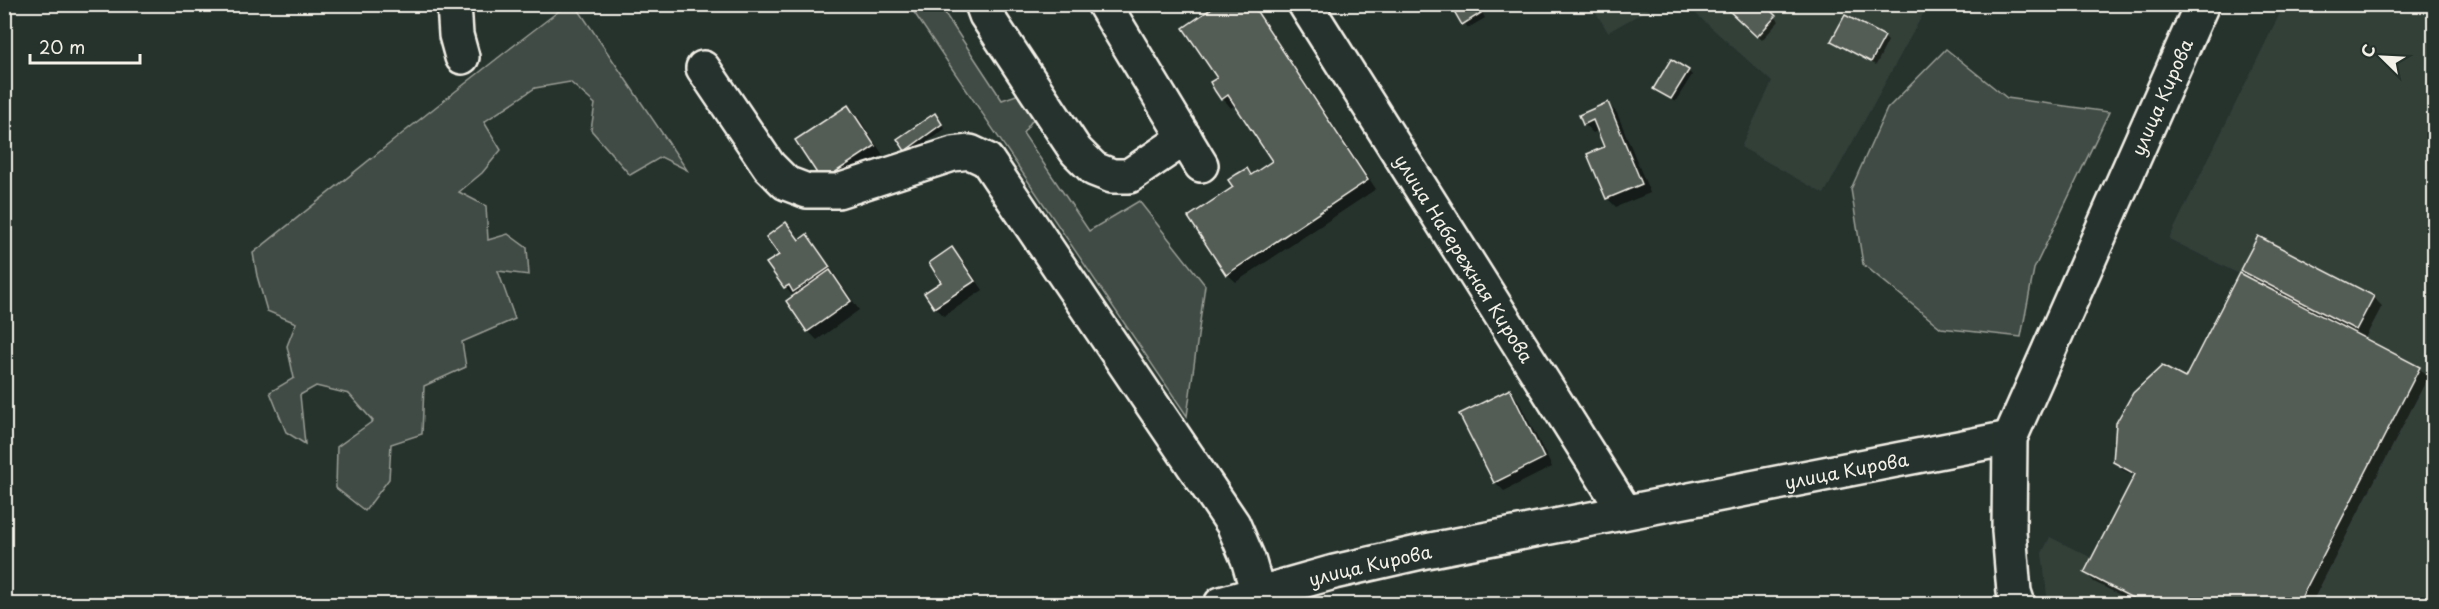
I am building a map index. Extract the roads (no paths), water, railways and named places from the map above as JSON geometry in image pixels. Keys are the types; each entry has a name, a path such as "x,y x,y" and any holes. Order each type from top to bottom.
{"street":[{"path":"454,4 456,35 462,57"},
{"path":"982,4 986,15 1076,151 1094,170 1112,176 1129,176 1193,151 1104,4"},
{"name":"улица Набережная Кирова","path":"1305,4 1625,512"},
{"name":"улица Кирова","path":"1221,604 1426,551 2010,438 2202,4"},
{"path":"704,68 769,166 786,183 807,191 838,191 953,154 970,152 987,160 1233,524 1248,559 1258,593"},
{"path":"2010,438 2009,531 2014,591 2018,604"}]}
